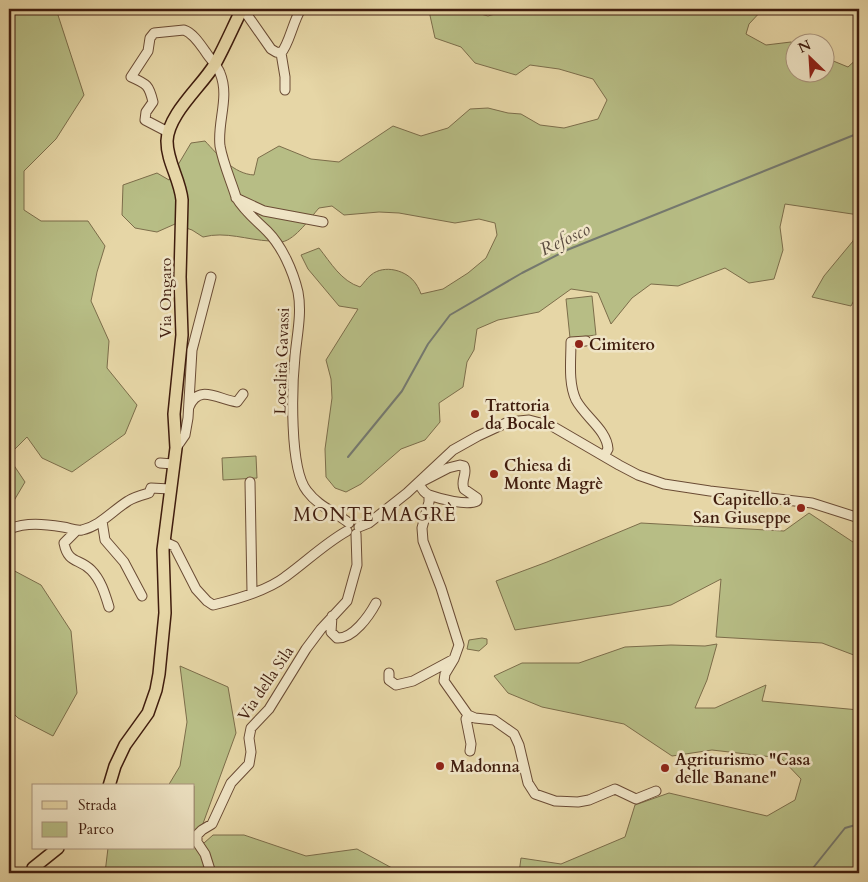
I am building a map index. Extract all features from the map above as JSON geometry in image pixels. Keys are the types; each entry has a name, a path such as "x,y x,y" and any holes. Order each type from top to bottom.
{"main road":[{"path":"168,132 173,121 215,64 243,9"},
{"name":"Via Ongaro","path":"110,784 121,753 148,713 156,690 165,613 165,542 176,448 174,414 182,325 180,277 182,200 181,189 168,155 168,132"},
{"path":"32,873 33,868 56,850"}],"street":[{"path":"243,9 271,49 281,53"},
{"path":"281,53 286,48 294,21 301,9"},
{"path":"168,132 145,120 146,112 153,102 149,89 145,83 131,77 148,51 150,38 154,33 174,30 188,32 215,64"},
{"path":"281,53 285,90"},
{"name":"Località Gavassi","path":"215,64 222,78 224,95 220,146 236,197 240,204 267,231 280,248 298,292 299,318 294,363 293,399 295,453 301,482 320,505 353,529"},
{"path":"236,197 264,211 323,222"},
{"path":"176,448 185,435 192,350 211,277"},
{"path":"586,341 571,342 571,385 577,402 606,440 608,449 604,456"},
{"path":"188,410 192,401 198,395 206,394 237,402 243,394"},
{"path":"165,542 174,546 196,589 213,605 252,592 284,577 319,550 353,529 369,523 419,483 453,450 508,422 516,421 540,422 552,426 638,475 664,484 812,503 859,518"},
{"path":"160,463 173,464"},
{"path":"460,465 465,468 466,475 462,485 464,489 477,498 477,502 471,504 429,495 422,489 419,483 448,468 460,465"},
{"path":"250,482 252,592"},
{"path":"109,607 103,589 91,570 70,558 64,543 76,531 94,526 130,500 149,493 151,488 170,489"},
{"path":"429,495 422,534 459,645 454,659 445,674 444,682 468,715 475,718 494,720 514,734 519,745 528,782 532,792 538,797 555,802 578,802 589,800 615,789 636,799 656,791"},
{"path":"102,520 105,540 124,562 142,596"},
{"path":"9,529 24,524 40,524 76,531"},
{"name":"Via della Sila","path":"211,873 205,854 197,842 197,836 202,830 212,824 231,783 249,764 251,752 248,738 251,728 268,709 306,649 332,616 347,601 357,564 353,529"},
{"path":"332,616 331,632 337,638 342,638 366,620 376,603"},
{"path":"389,673 389,680 396,685 413,681 454,659"},
{"path":"468,715 466,719 470,751"}],"green space":[{"path":"9,9 56,9 84,95 56,139 24,171 24,210 41,221 88,221 105,246 91,301 109,341 107,368 137,405 125,434 72,472 42,458 27,437 9,455"},
{"path":"432,9 462,9 488,16 512,9 637,9 666,14 668,9 763,9 749,24 746,34 766,45 786,43 786,82 836,82 836,62 848,67 859,57 859,215 785,204 780,227 783,250 774,279 749,283 725,268 678,286 651,284 632,298 611,324 598,293 571,289 539,312 498,320 477,329 474,350 467,362 463,387 439,403 440,422 425,440 401,449 361,484 346,492 335,488 326,477 325,449 332,398 331,379 326,360 358,309 339,306 308,269 301,255 319,248 342,276 360,287 376,272 389,269 395,270 412,279 421,294 443,289 468,273 486,258 497,235 495,223 479,219 455,223 399,213 379,212 344,215 332,206 319,208 297,233 282,242 228,235 203,237 192,230 175,224 157,232 135,228 122,215 123,185 157,173 169,180 191,143 205,141 221,158 233,167 247,174 254,175 258,158 279,146 311,159 339,162 393,126 421,136 448,128 470,109 488,108 521,114 540,125 564,128 598,119 607,100 593,79 559,69 530,65 516,75 475,63 461,47 435,38 429,11"},
{"path":"859,219 859,291 851,306 812,297 824,276 853,241"},
{"path":"592,296 596,335 570,338 566,299"},
{"path":"256,456 257,478 223,480 222,458"},
{"path":"9,458 25,482 12,504 9,504"},
{"path":"809,513 859,546 859,657 822,643 716,637 721,579 671,605 515,630 496,581 641,523 784,531"},
{"path":"9,568 41,585 71,631 77,693 53,736 18,718 9,709"},
{"path":"487,639 487,644 479,651 467,649 469,640"},
{"path":"717,644 707,680 695,708 715,708 766,685 762,701 859,710 859,873 519,873 521,858 561,864 625,837 635,805 669,793 767,816 795,800 801,779 781,758 712,750 672,756 624,724 542,707 508,693 494,676 522,663 579,663 625,647 705,646"},
{"path":"180,666 228,687 236,733 197,840 204,843 213,835 244,835 306,856 357,849 405,873 105,873 108,850 195,850 195,784 169,784 180,766 187,722"}],"waterway":[{"name":"Refosco","path":"348,457 402,391 428,344 450,315 522,273 567,250 859,133"},
{"path":"809,873 845,828 859,824"}],"place":[{"name":"Cimitero","path":"579,344"},
{"name":"Trattoria da Bocale","path":"475,414"},
{"name":"Chiesa di Monte Magrè","path":"494,474"},
{"name":"Capitello a San Giuseppe","path":"801,508"},
{"name":"Madonna","path":"440,766"},
{"name":"Agriturismo \"Casa delle Banane\"","path":"665,768"}],"district":[{"name":"MONTE MAGRÈ","path":"375,514"}]}
